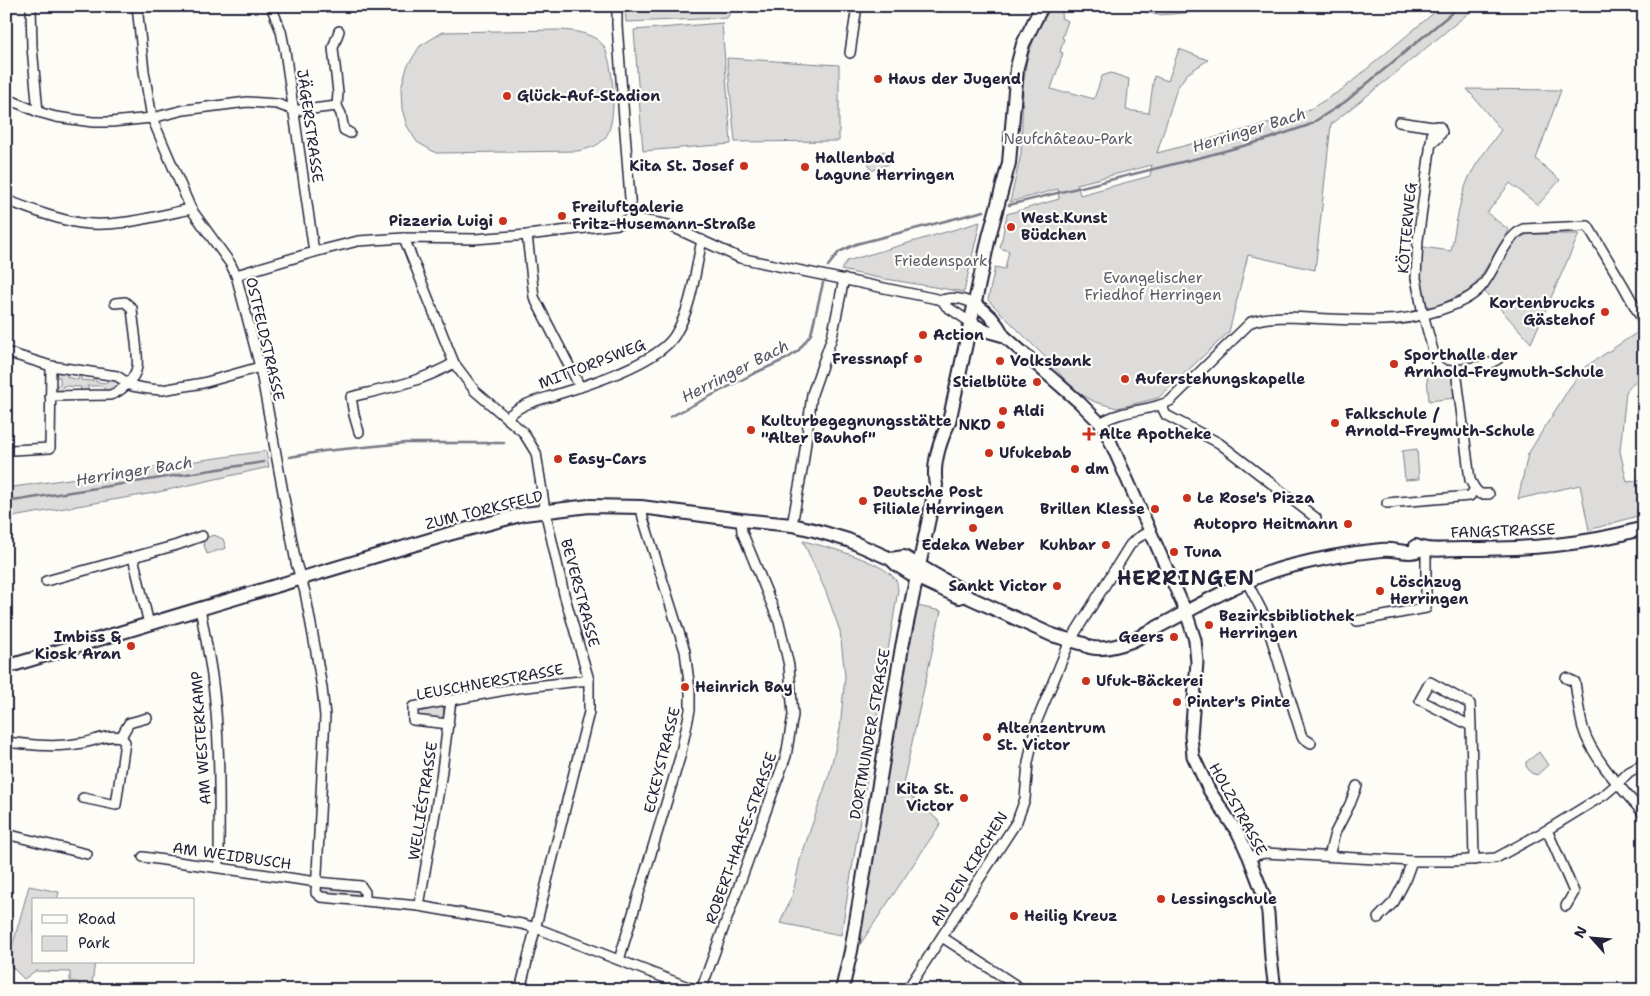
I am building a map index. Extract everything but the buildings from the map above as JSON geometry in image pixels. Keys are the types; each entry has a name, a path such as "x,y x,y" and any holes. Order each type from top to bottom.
{"main road":[{"name":"DORTMUNDER STRASSE","path":"842,990 851,951 902,647 936,485 935,470 943,436 949,422 991,227 1009,163 1017,68 1023,44 1042,6"},
{"name":"ZUM TORKSFELD","path":"6,666 449,534 545,510 589,506 641,507 792,525 848,540 891,559 904,558 917,571"},
{"name":"FANGSTRASSE","path":"917,571 959,596 964,595 1042,631 1084,644 1146,633 1246,582 1286,567 1315,560 1395,550 1402,544 1424,549 1543,548 1644,528"}],"street":[{"path":"31,6 32,47 38,112"},
{"name":"OSTFELDSTRASSE","path":"137,6 144,71 152,118 191,209 230,263 236,275 260,367 296,563 318,661 324,716 317,882"},
{"name":"JÄGERSTRASSE","path":"271,6 281,32 314,252"},
{"path":"617,6 632,217"},
{"path":"850,53 857,6"},
{"path":"339,31 333,48 338,93 337,106 341,114 344,130 350,132"},
{"path":"6,98 38,112 56,117 94,122 152,118 192,108 247,102 277,104 294,110 337,106"},
{"name":"KÖTTERWEG","path":"1400,122 1433,127 1425,180 1416,278 1423,314 1437,365 1440,369 1446,371 1456,370"},
{"path":"6,200 57,218 81,223 104,224 191,209"},
{"path":"236,275 358,241 404,238 475,239 527,235 618,224 632,217 668,226 740,258 942,300 957,298 974,304 989,314 1000,327 1004,336"},
{"path":"1100,423 1122,413 1161,405 1170,401 1251,322 1256,320 1286,317 1386,320 1441,310 1459,302 1481,288 1516,232 1523,229 1588,226 1644,323"},
{"path":"527,235 534,297 580,387"},
{"name":"BEVERSTRASSE","path":"404,238 454,363 475,391 523,432 536,453 545,510 564,594 589,680 589,712 520,990"},
{"name":"MITTORPSWEG","path":"507,418 513,410 524,405 580,387 646,360 660,351 674,337 688,306 702,240"},
{"path":"792,525 803,465 812,394 832,337 844,279"},
{"path":"942,300 946,306 970,322 986,331 1004,336"},
{"path":"50,396 110,395 117,393 135,373 138,366 132,308 125,302 115,303"},
{"name":"HOLZSTRASSE","path":"1004,336 1063,387 1100,423 1109,437 1186,612 1195,640 1197,662 1191,736 1194,756 1209,790 1235,828 1249,857 1265,899 1275,990"},
{"path":"6,352 51,366 110,374 138,388 162,390 203,382 260,367"},
{"path":"1489,494 1480,494 1470,480 1456,370 1487,365 1498,359"},
{"path":"360,432 351,397 413,382 454,363"},
{"path":"12,450 50,448 51,366"},
{"path":"1161,405 1166,415 1219,443 1316,518"},
{"path":"1387,503 1470,496 1475,489"},
{"name":"ECKEYSTRASSE","path":"619,960 680,757 690,710 690,690 685,651 641,507"},
{"name":"ROBERT-HAASE-STRASSE","path":"701,990 786,756 792,715 790,666 779,622 742,532 741,520"},
{"name":"AN DEN KIRCHEN","path":"907,990 1017,821 1024,799 1028,764 1036,723 1070,641 1130,545 1151,530"},
{"path":"46,581 202,536"},
{"path":"1357,621 1426,608 1424,549"},
{"path":"133,557 149,624"},
{"path":"1246,582 1264,614 1302,737 1311,743"},
{"name":"AM WESTERKAMP","path":"200,608 212,676 215,712 219,800 219,867"},
{"path":"1566,678 1574,682 1583,728 1590,744 1617,784 1644,814"},
{"name":"LEUSCHNERSTRASSE","path":"449,724 413,720 413,707 517,688 589,680"},
{"path":"1471,726 1420,700 1430,682 1470,704 1471,726 1474,860"},
{"name":"WELLIÉSTRASSE","path":"420,906 449,724 451,700"},
{"path":"121,737 129,723 147,718"},
{"path":"6,742 49,747 83,743 113,735 121,737 125,742 116,805 83,798"},
{"path":"1249,857 1265,853 1412,861 1496,858 1547,830 1604,795 1629,772 1644,764"},
{"path":"1329,856 1335,834 1357,786"},
{"path":"1547,830 1574,892 1566,906"},
{"path":"6,834 87,854"},
{"name":"AM WEIDBUSCH","path":"143,857 317,882 361,886 365,892 364,900"},
{"path":"1378,918 1394,902 1404,883 1412,861"},
{"path":"317,882 316,893 321,897 420,906 536,928 696,990"},
{"path":"942,937 1023,990"}],"green space":[{"path":"625,6 734,6 727,18 626,22"},
{"path":"1052,6 1064,6 1061,18 1068,21 1062,38 1064,39 1060,52 1063,53 1051,89 1094,99 1102,76 1111,73 1129,79 1126,110 1149,113 1154,76 1168,81 1179,49 1208,60 1187,74 1177,88 1157,153 1286,119 1312,108 1343,89 1442,6 1477,6 1331,124 1315,270 1248,255 1229,332 1158,398 1117,408 1095,402 1075,391 1047,359 988,300 995,267 1005,269 1009,251 1000,248 1007,214 1059,199 1058,189 1010,202 1021,154 1023,86 1027,58 1037,31","holes":["1152,165 1150,176 1080,195 1077,184"]},
{"path":"1119,6 1224,6 1223,10 1158,15"},
{"path":"722,23 731,144 643,151 634,30"},
{"name":"Glück-Auf-Stadion","path":"557,30 588,35 599,41 607,53 612,78 612,119 605,138 599,144 577,151 436,153 417,142 407,126 402,109 401,89 407,67 420,46 443,32"},
{"path":"727,58 839,65 839,141 735,142"},
{"path":"1467,89 1561,90 1536,159 1560,180 1538,205 1510,183 1487,213 1509,230 1481,276 1469,291 1432,308 1425,304 1421,275 1422,247 1451,251 1460,203 1466,184 1481,158 1501,130"},
{"path":"884,151 889,164 871,171 867,158"},
{"name":"Friedenspark","path":"980,222 964,292 841,270 847,261"},
{"path":"1528,234 1579,234 1531,343 1485,292 1517,239"},
{"path":"1644,328 1644,371 1626,392 1620,451 1627,482 1644,480 1644,514 1589,530 1580,485 1518,499 1528,454 1570,387 1585,367"},
{"path":"55,371 68,372 67,377 78,380 79,374 81,375 81,380 93,381 93,376 96,376 96,382 107,383 108,377 118,381 119,384 113,391 106,391 102,386 87,386 90,392 80,392 81,387 63,386 61,392 54,388 54,385 60,385 60,377 55,377"},
{"path":"1446,374 1454,380 1456,391 1454,398 1429,401 1427,376"},
{"path":"1417,449 1419,479 1405,480 1402,451"},
{"path":"266,451 269,467 154,493 6,518 6,488"},
{"path":"214,535 223,539 226,548 207,554 202,539"},
{"path":"803,541 852,555 878,566 895,579 898,590 841,935 780,923 793,893 800,860 829,775 840,729 845,676 840,631 826,592"},
{"path":"913,605 941,611 902,788 941,823 855,952"},
{"path":"444,704 443,719 417,717 417,711"},
{"path":"1539,752 1548,765 1537,775 1531,773 1526,766 1526,762"},
{"path":"29,886 59,892 58,898 32,898 32,964 95,964 91,990 82,990 79,983 70,981 70,972 35,971 24,979 6,961 6,952 13,944"},
{"path":"322,887 359,889 361,895 358,897 320,893"}],"waterway":[{"name":"Herringer Bach","path":"1009,205 1206,156 1265,140 1309,125 1345,102 1460,6"},
{"name":"Herringer Bach","path":"828,266 839,252 856,244 984,211"},
{"name":"Herringer Bach","path":"670,417 788,358 798,351 811,334 823,283"},
{"name":"Herringer Bach","path":"290,457 324,451 405,443 504,443"},
{"name":"Herringer Bach","path":"6,502 264,462"}],"place":[{"name":"Haus der Jugend","path":"878,79"},
{"name":"Glück-Auf-Stadion","path":"507,96"},
{"name":"Kita St. Josef","path":"744,166"},
{"name":"Hallenbad Lagune Herringen","path":"805,167"},
{"name":"Freiluftgalerie Fritz-Husemann-Straße","path":"562,216"},
{"name":"Pizzeria Luigi","path":"503,221"},
{"name":"West.Kunst Büdchen","path":"1011,227"},
{"name":"Kortenbrucks Gästehof","path":"1605,312"},
{"name":"Action","path":"923,335"},
{"name":"Fressnapf","path":"918,359"},
{"name":"Volksbank","path":"1000,361"},
{"name":"Sporthalle der Arnhold-Freymuth-Schule","path":"1394,364"},
{"name":"Auferstehungskapelle","path":"1125,379"},
{"name":"Stielblüte","path":"1037,382"},
{"name":"Aldi","path":"1003,411"},
{"name":"Falkschule / Arnold-Freymuth-Schule","path":"1335,423"},
{"name":"NKD","path":"1001,425"},
{"name":"Kulturbegegnungsstätte \"Alter Bauhof\"","path":"751,430"},
{"name":"Alte Apotheke","path":"1089,434"},
{"name":"Ufukebab","path":"989,453"},
{"name":"Easy-Cars","path":"558,459"},
{"name":"dm","path":"1075,469"},
{"name":"Le Rose's Pizza","path":"1187,498"},
{"name":"Deutsche Post Filiale Herringen","path":"863,501"},
{"name":"Brillen Klesse","path":"1155,509"},
{"name":"Autopro Heitmann","path":"1348,524"},
{"name":"Edeka Weber","path":"973,528"},
{"name":"Kuhbar","path":"1106,545"},
{"name":"Tuna","path":"1174,552"},
{"name":"Sankt Victor","path":"1057,586"},
{"name":"Löschzug Herringen","path":"1380,591"},
{"name":"Bezirksbibliothek Herringen","path":"1209,625"},
{"name":"Geers","path":"1174,637"},
{"name":"Imbiss & Kiosk Aran","path":"131,646"},
{"name":"Ufuk-Bäckerei","path":"1086,681"},
{"name":"Heinrich Bay","path":"685,687"},
{"name":"Pinter's Pinte","path":"1177,702"},
{"name":"Altenzentrum St. Victor","path":"987,737"},
{"name":"Kita St. Victor","path":"964,798"},
{"name":"Lessingschule","path":"1161,899"},
{"name":"Heilig Kreuz","path":"1014,916"}],"district":[{"name":"HERRINGEN","path":"1186,578"}],"park label":[{"name":"Neufchâteau-Park","path":"1068,139"},
{"name":"Evangelischer Friedhof Herringen","path":"1153,286"}]}
